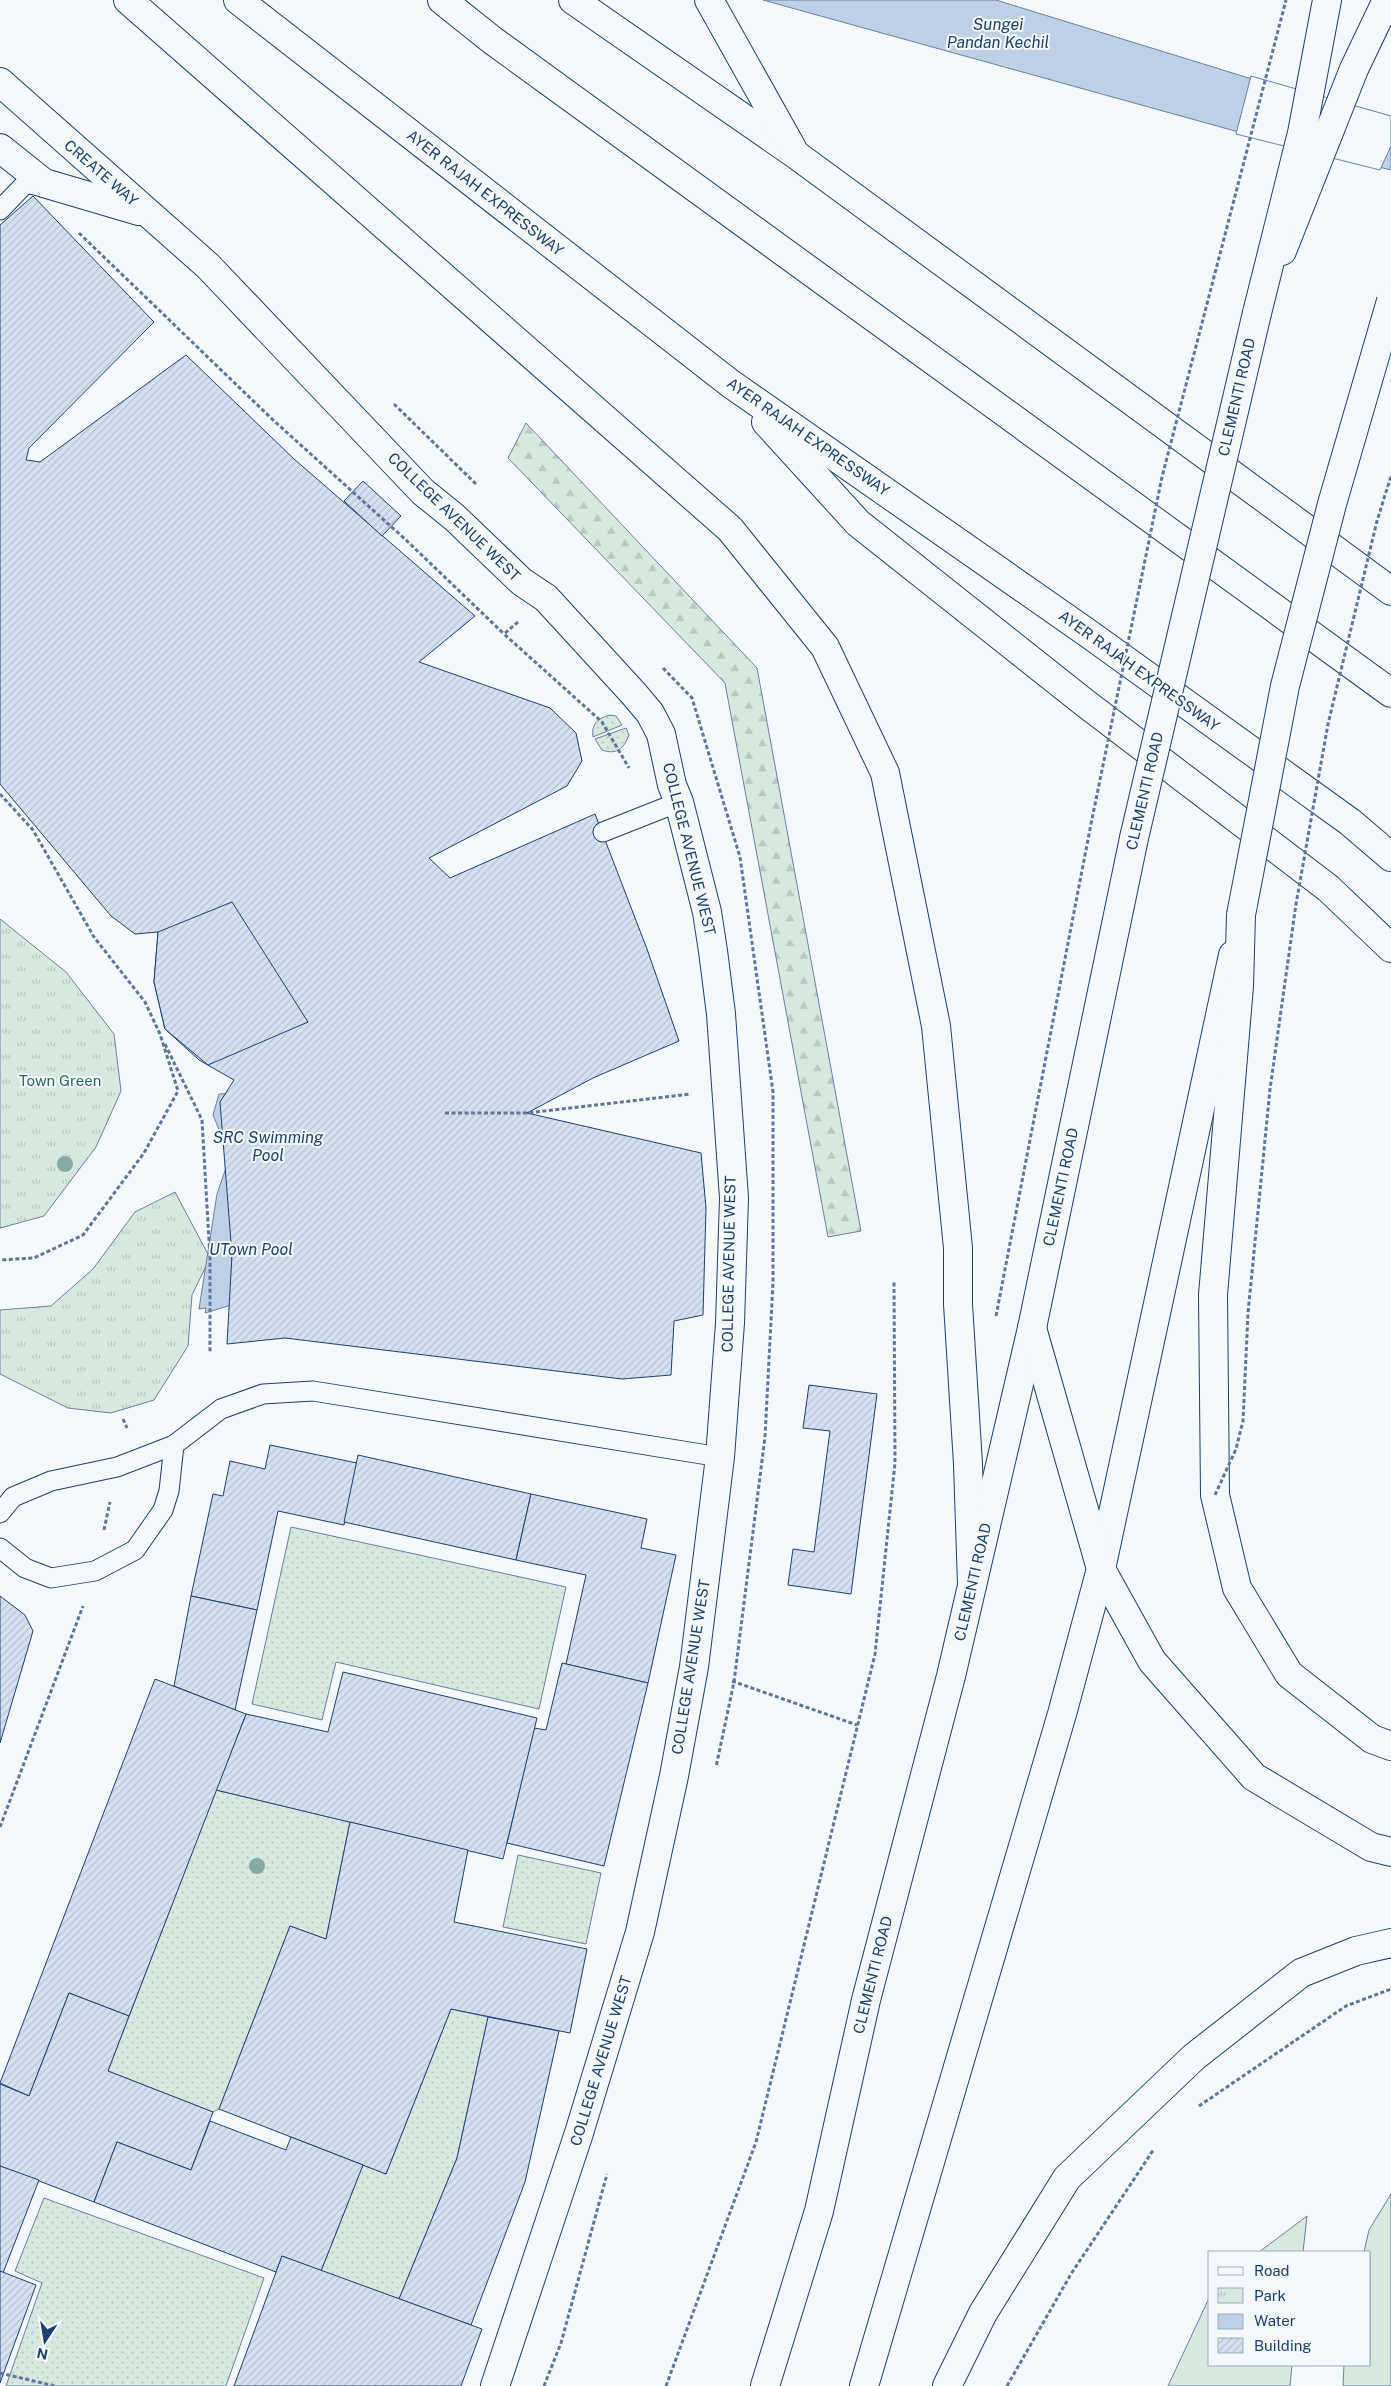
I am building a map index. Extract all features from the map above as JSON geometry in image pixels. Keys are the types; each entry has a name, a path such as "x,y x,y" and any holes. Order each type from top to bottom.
{"main road":[{"path":"128,0 730,529 825,647 885,772 936,1026 958,1248 958,1304 968,1464 972,1585"},
{"name":"AYER RAJAH EXPRESSWAY","path":"238,0 731,384 1089,634 1350,822 1391,857"},
{"path":"442,0 492,40 1391,693"},
{"path":"573,0 795,154 1391,591"},
{"path":"1257,312 1302,133 1327,0"},
{"name":"CLEMENTI ROAD","path":"765,2386 819,2211 866,2000 951,1676 1032,1328 1134,838 1257,312 1354,69 1387,0"},
{"path":"709,1 795,154"},
{"name":"CREATE WAY","path":"0,82 148,213"},
{"name":"CREATE WAY","path":"0,148 44,183 148,213"},
{"name":"COLLEGE AVENUE WEST","path":"148,213 208,266 423,492 454,517 522,582 546,598 650,713 661,734 672,786 679,802 707,912 721,1014 734,1198 730,1323 720,1457 694,1668 674,1776 640,1932 579,2132 495,2386"},
{"path":"864,2386 1062,1714 1101,1569 1241,915 1285,686 1332,504 1391,301"},
{"path":"731,384 858,523 1085,703 1328,888 1391,948"},
{"path":"1241,915 1238,986 1212,1295 1215,1495 1238,1588 1289,1674 1372,1739 1391,1746"},
{"path":"1032,1328 1101,1569 1152,1661 1254,1777 1371,1847 1391,1852"},
{"path":"947,2386 983,2313 1067,2178 1194,2057 1301,1973 1356,1951 1391,1942"}],"lane":[{"path":"0,210 26,183 148,213"},
{"path":"603,832 679,802"},
{"path":"0,1513 13,1497 52,1481 118,1467 174,1446 221,1409 263,1394 313,1391 720,1457"},
{"path":"0,1548 26,1568 50,1578 95,1571 135,1550 164,1510 169,1491 174,1446"}],"path":[{"path":"996,1316 1091,824 1162,477 1286,0"},
{"path":"76,230 272,419 602,722 653,812"},
{"path":"387,397 480,488"},
{"path":"1215,1495 1236,1449 1243,1421 1248,1313 1270,1089 1297,895 1328,724 1377,521 1391,476"},
{"path":"504,634 546,598"},
{"path":"658,662 692,698 740,857 773,1092 773,1282 765,1437"},
{"path":"0,794 33,830 94,937 145,1002 202,1120 210,1258 210,1353"},
{"path":"0,1260 34,1258 83,1235 144,1153 178,1091 160,1034"},
{"path":"445,1113 528,1113 725,1090 773,1092"},
{"path":"666,2386 756,2142 875,1654 895,1463 894,1282"},
{"path":"0,1827 95,1571 118,1467"},
{"path":"694,1668 857,1726"},
{"path":"1194,2110 1346,2006 1391,1989"},
{"path":"1007,2386 1071,2274 1158,2142"},
{"path":"0,2372 55,2386"}],"green space":[{"path":"526,423 757,668 861,1231 828,1237 725,683 508,458"},
{"path":"610,715 616,716 622,725 593,737 593,729 596,722"},
{"path":"626,728 629,735 625,744 619,750 611,752 602,750 595,739"},
{"name":"Town Green","path":"0,919 66,972 114,1034 121,1091 96,1147 44,1216 0,1228"},
{"path":"175,1192 210,1258 192,1295 188,1346 154,1400 111,1413 68,1408 0,1374 0,1310 51,1306 93,1269 135,1212"},
{"path":"291,1527 566,1587 539,1709 336,1662 322,1720 252,1704"},
{"path":"216,1790 350,1822 326,1939 290,1926 219,2109 213,2112 108,2071"},
{"path":"518,1855 601,1873 586,1944 503,1927"},
{"path":"451,2009 488,2017 457,2158 399,2299 321,2271 363,2165 386,2174"},
{"path":"1391,2194 1391,2386 1343,2386 1344,2366 1371,2366 1371,2251 1364,2251 1369,2230"},
{"path":"44,2198 264,2278 226,2386 6,2386 42,2283 15,2271"},
{"path":"1307,2216 1303,2251 1260,2251"},
{"path":"1208,2300 1208,2366 1292,2366 1290,2386 1168,2386"}],"water":[{"name":"Sungei Pandan Kechil","path":"763,0 996,0 1265,83 1391,118 1391,170 1253,136"},
{"path":"234,1093 231,1305 205,1313 206,1308 199,1309 217,1194 230,1156 213,1115 219,1094"}],"pier":[{"path":"1251,76 1391,116 1391,146 1380,170 1236,134"}],"building":[{"path":"33,196 154,322 29,448 26,460 40,462 186,355 294,459 475,616 419,662 550,708 576,733 582,761 567,786 429,858 450,878 595,814 647,949 679,1041 593,1078 527,1113 701,1153 706,1208 703,1315 674,1321 671,1375 622,1379 285,1338 227,1344 232,1255 220,1102 234,1080 199,1060 165,1029 154,982 158,932 135,934 111,916 0,784 0,225"},
{"path":"363,481 401,516 382,536 344,501"},
{"path":"232,902 308,1022 208,1065 165,1029 154,982 158,932"},
{"path":"809,1385 877,1394 851,1594 788,1585 793,1549 814,1552 830,1431 803,1428"},
{"path":"270,1445 357,1463 344,1525 278,1511 257,1610 191,1596 213,1494 223,1496 230,1461 265,1469"},
{"path":"358,1455 531,1494 516,1560 344,1522"},
{"path":"531,1494 647,1519 641,1548 676,1555 648,1683 566,1664 586,1575 516,1560"},
{"path":"0,1596 25,1615 33,1631 0,1743"},
{"path":"191,1596 257,1610 235,1710 174,1686"},
{"path":"562,1663 648,1683 604,1866 507,1843 534,1728 546,1730"},
{"path":"343,1672 537,1718 503,1859 216,1790 246,1714 328,1732"},
{"path":"155,1679 246,1714 129,2016 69,1993 29,2096 0,2083"},
{"path":"350,1822 468,1850 454,1922 587,1949 570,2033 451,2009 386,2174 219,2109 290,1926 326,1939"},
{"path":"69,1993 129,2016 108,2071 213,2112 191,2170 117,2142 94,2202 0,2166 0,2084 29,2096"},
{"path":"488,2017 559,2031 525,2182 471,2325 399,2299 457,2158"},
{"path":"210,2121 286,2150 291,2137 363,2165 321,2271 282,2256 276,2272 94,2202 117,2142 191,2170"},
{"path":"0,2166 39,2180 3,2273 0,2272"},
{"path":"282,2256 482,2329 461,2386 234,2386"},
{"path":"0,2271 36,2285 0,2383"}],"water label":[{"name":"SRC Swimming Pool","path":"268,1146"},
{"name":"UTown Pool","path":"251,1249"}]}
